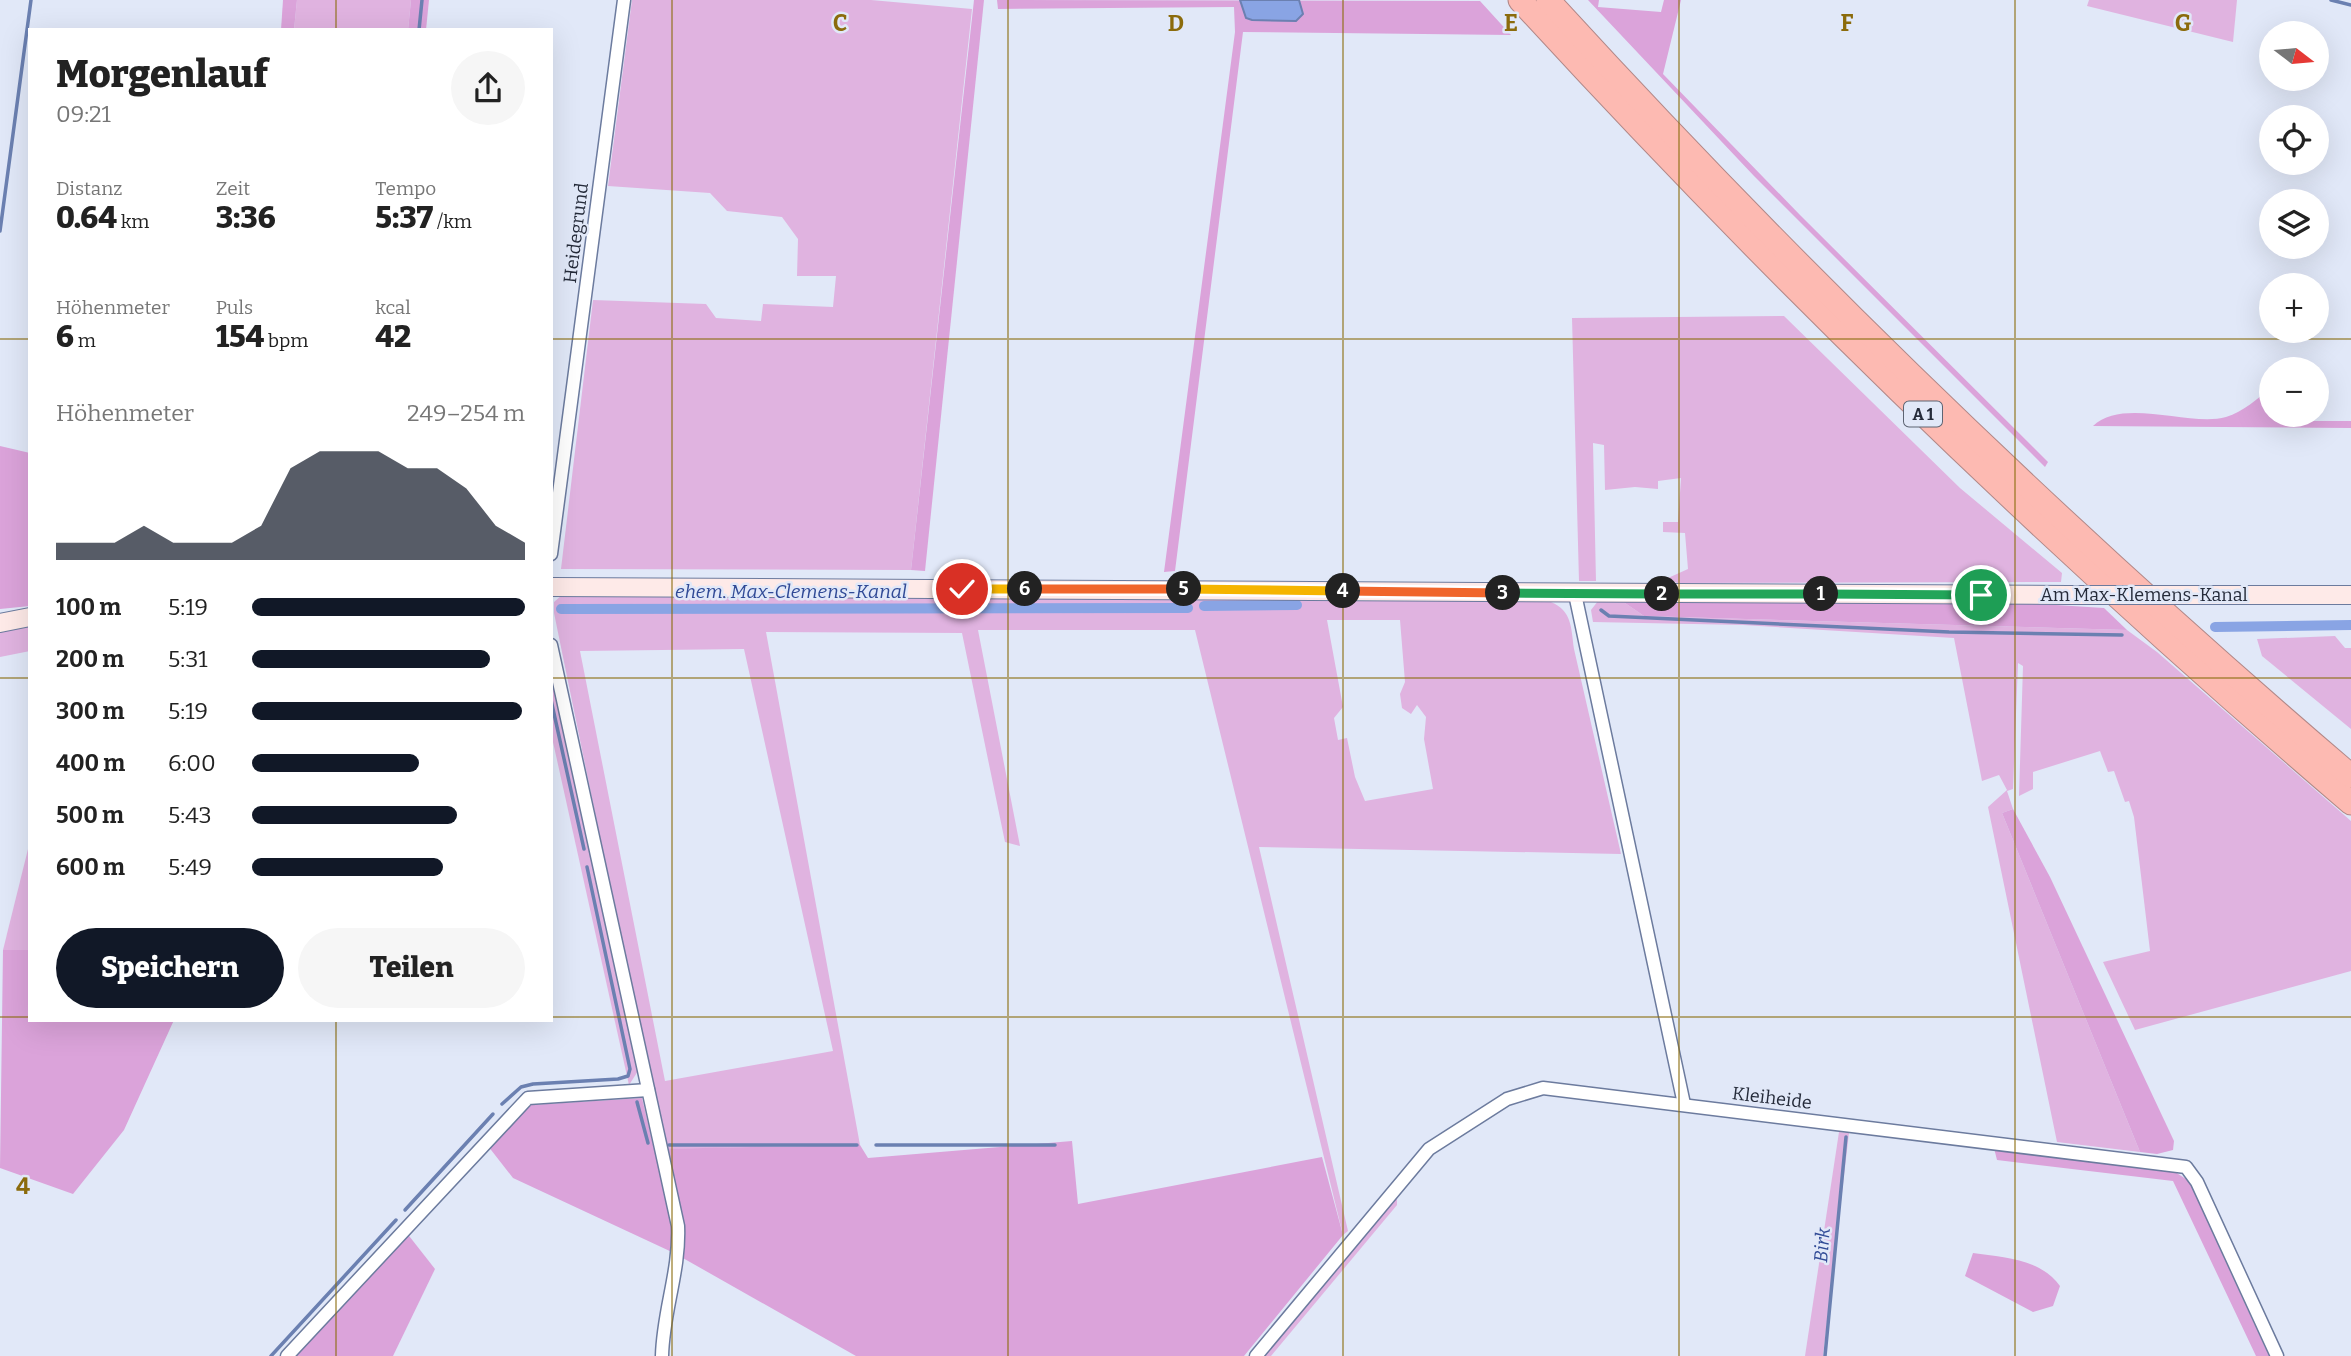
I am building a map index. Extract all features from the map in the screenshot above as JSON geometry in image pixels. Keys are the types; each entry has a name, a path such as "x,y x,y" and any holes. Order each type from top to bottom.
{"highway":[{"name":"A 1","path":"1520,0 1706,198 1918,409 2136,614 2351,803"},
{"name":"A 1","path":"1548,0 1724,187 1936,397 2118,569 2351,776"}],"main road":[{"name":"Am Max-Klemens-Kanal","path":"553,587 1575,594 2351,595"},
{"path":"0,623 28,617"}],"street":[{"name":"Heidegrund","path":"553,539 624,0"},
{"path":"1575,594 1684,1104"},
{"path":"553,654 678,1226 680,1256 663,1333 663,1356"},
{"name":"Kleiheide","path":"1256,1356 1429,1149 1500,1103 1525,1091 1543,1088 2186,1167 2197,1182 2277,1356"},
{"path":"287,1356 528,1098 648,1090"}],"shaded area":[{"path":"283,0 297,0 294,28 281,28"},
{"path":"297,0 411,0 408,28 294,28"},
{"path":"411,0 429,0 426,28 408,28"},
{"path":"632,0 871,0 972,9 911,570 561,569 593,300 706,304 716,318 761,321 763,304 833,307 836,276 797,276 798,239 782,217 727,211 710,193 608,186"},
{"path":"974,0 984,0 925,571 911,570"},
{"path":"997,0 1480,1 1511,35 1243,32 1175,571 1164,572 1235,32 1234,7 998,9"},
{"path":"1588,0 1599,0 1598,7 1661,12 1664,0 1681,0 1663,74 2048,462 2045,467 1754,176"},
{"path":"2089,0 2237,0 2233,42 2087,6"},
{"path":"1784,316 1960,488 2062,573 2061,582 1677,583 1668,578 1688,569 1685,533 1663,532 1663,522 1678,522 1681,478 1658,481 1658,489 1635,487 1605,490 1604,445 1593,443 1596,581 1579,581 1572,318"},
{"path":"2259,397 2259,427 2329,427 2329,421 2351,421 2351,428 2093,426 2106,418 2121,414 2211,419 2232,415"},
{"path":"0,446 28,453 28,606 0,609"},
{"path":"562,595 1255,597 1551,602 1563,610 1569,621 1621,854 1259,847 1348,1231 1343,1235 1195,630 978,630 1020,846 1005,842 962,633 766,632 860,1145 668,1149 662,1140 554,613 554,602","holes":["1327,620 1400,620 1405,682 1400,694 1402,708 1411,714 1417,705 1426,717 1424,739 1433,789 1365,801 1355,777 1347,738 1338,740 1334,718 1343,707","744,649 833,1051 665,1081 580,651"]},
{"path":"1598,601 1622,601 1644,616 2127,630 2157,652 2351,821 2351,971 2135,1030 2103,962 2150,951 2134,817 2129,801 2125,802 2114,771 2108,772 2100,751 2033,772 2033,789 2019,796 2023,666 2018,663 2013,789 2007,791 2013,809 2002,813 2140,1152 2057,1142 1988,807 2007,790 1999,775 1982,781 1954,638 1743,625 1593,622 1591,610"},
{"path":"1622,601 2040,604 2104,608 2127,630 1644,616"},
{"path":"28,626 28,651 0,657 0,631"},
{"path":"2335,636 2345,648 2351,648 2351,729 2262,656 2257,639"},
{"path":"553,676 638,1061 638,1071 629,1085 553,742"},
{"path":"2013,809 2050,877 2174,1141 2173,1150 2157,1154 2140,1152 2002,813"},
{"path":"28,849 28,950 3,950"},
{"path":"3,950 28,950 28,1022 173,1022 124,1130 73,1194 0,1168"},
{"path":"642,1098 654,1149 860,1145 868,1158 1072,1141 1078,1204 1322,1157 1343,1235 1244,1356 856,1356 674,1253 513,1178 488,1146 531,1105"},
{"path":"1839,1132 1849,1133 1823,1356 1805,1356"},
{"path":"1994,1148 2172,1170 2189,1181 2269,1356 2256,1356 2173,1181 1997,1160"},
{"path":"1397,1196 1397,1205 1271,1356 1265,1356"},
{"path":"406,1232 435,1269 393,1356 293,1356"},
{"path":"1973,1253 2021,1261 2043,1270 2060,1286 2053,1306 2033,1312 1965,1276"}],"water":[{"path":"1240,0 1299,0 1303,14 1296,21 1252,20 1246,18"}],"waterway":[{"path":"0,231 31,0"},
{"path":"419,28 422,0"},
{"path":"2331,0 2351,5"},
{"name":"ehem. Max-Clemens-Kanal","path":"1204,606 1297,605"},
{"name":"ehem. Max-Clemens-Kanal","path":"561,609 1188,608"},
{"path":"1601,610 1609,616 1949,632 2122,635"},
{"name":"ehem. Max-Clemens-Kanal","path":"2215,627 2351,625"},
{"path":"553,709 584,849"},
{"path":"502,1104 521,1087 533,1084 618,1079 628,1076 630,1069 587,867"},
{"path":"637,1102 648,1143"},
{"path":"405,1210 493,1114"},
{"name":"Birk","path":"1825,1356 1846,1137"},
{"path":"669,1145 857,1145"},
{"path":"876,1145 1055,1145"},
{"path":"271,1356 396,1220"}],"route":[{"path":"962,589 1981,595"}]}
